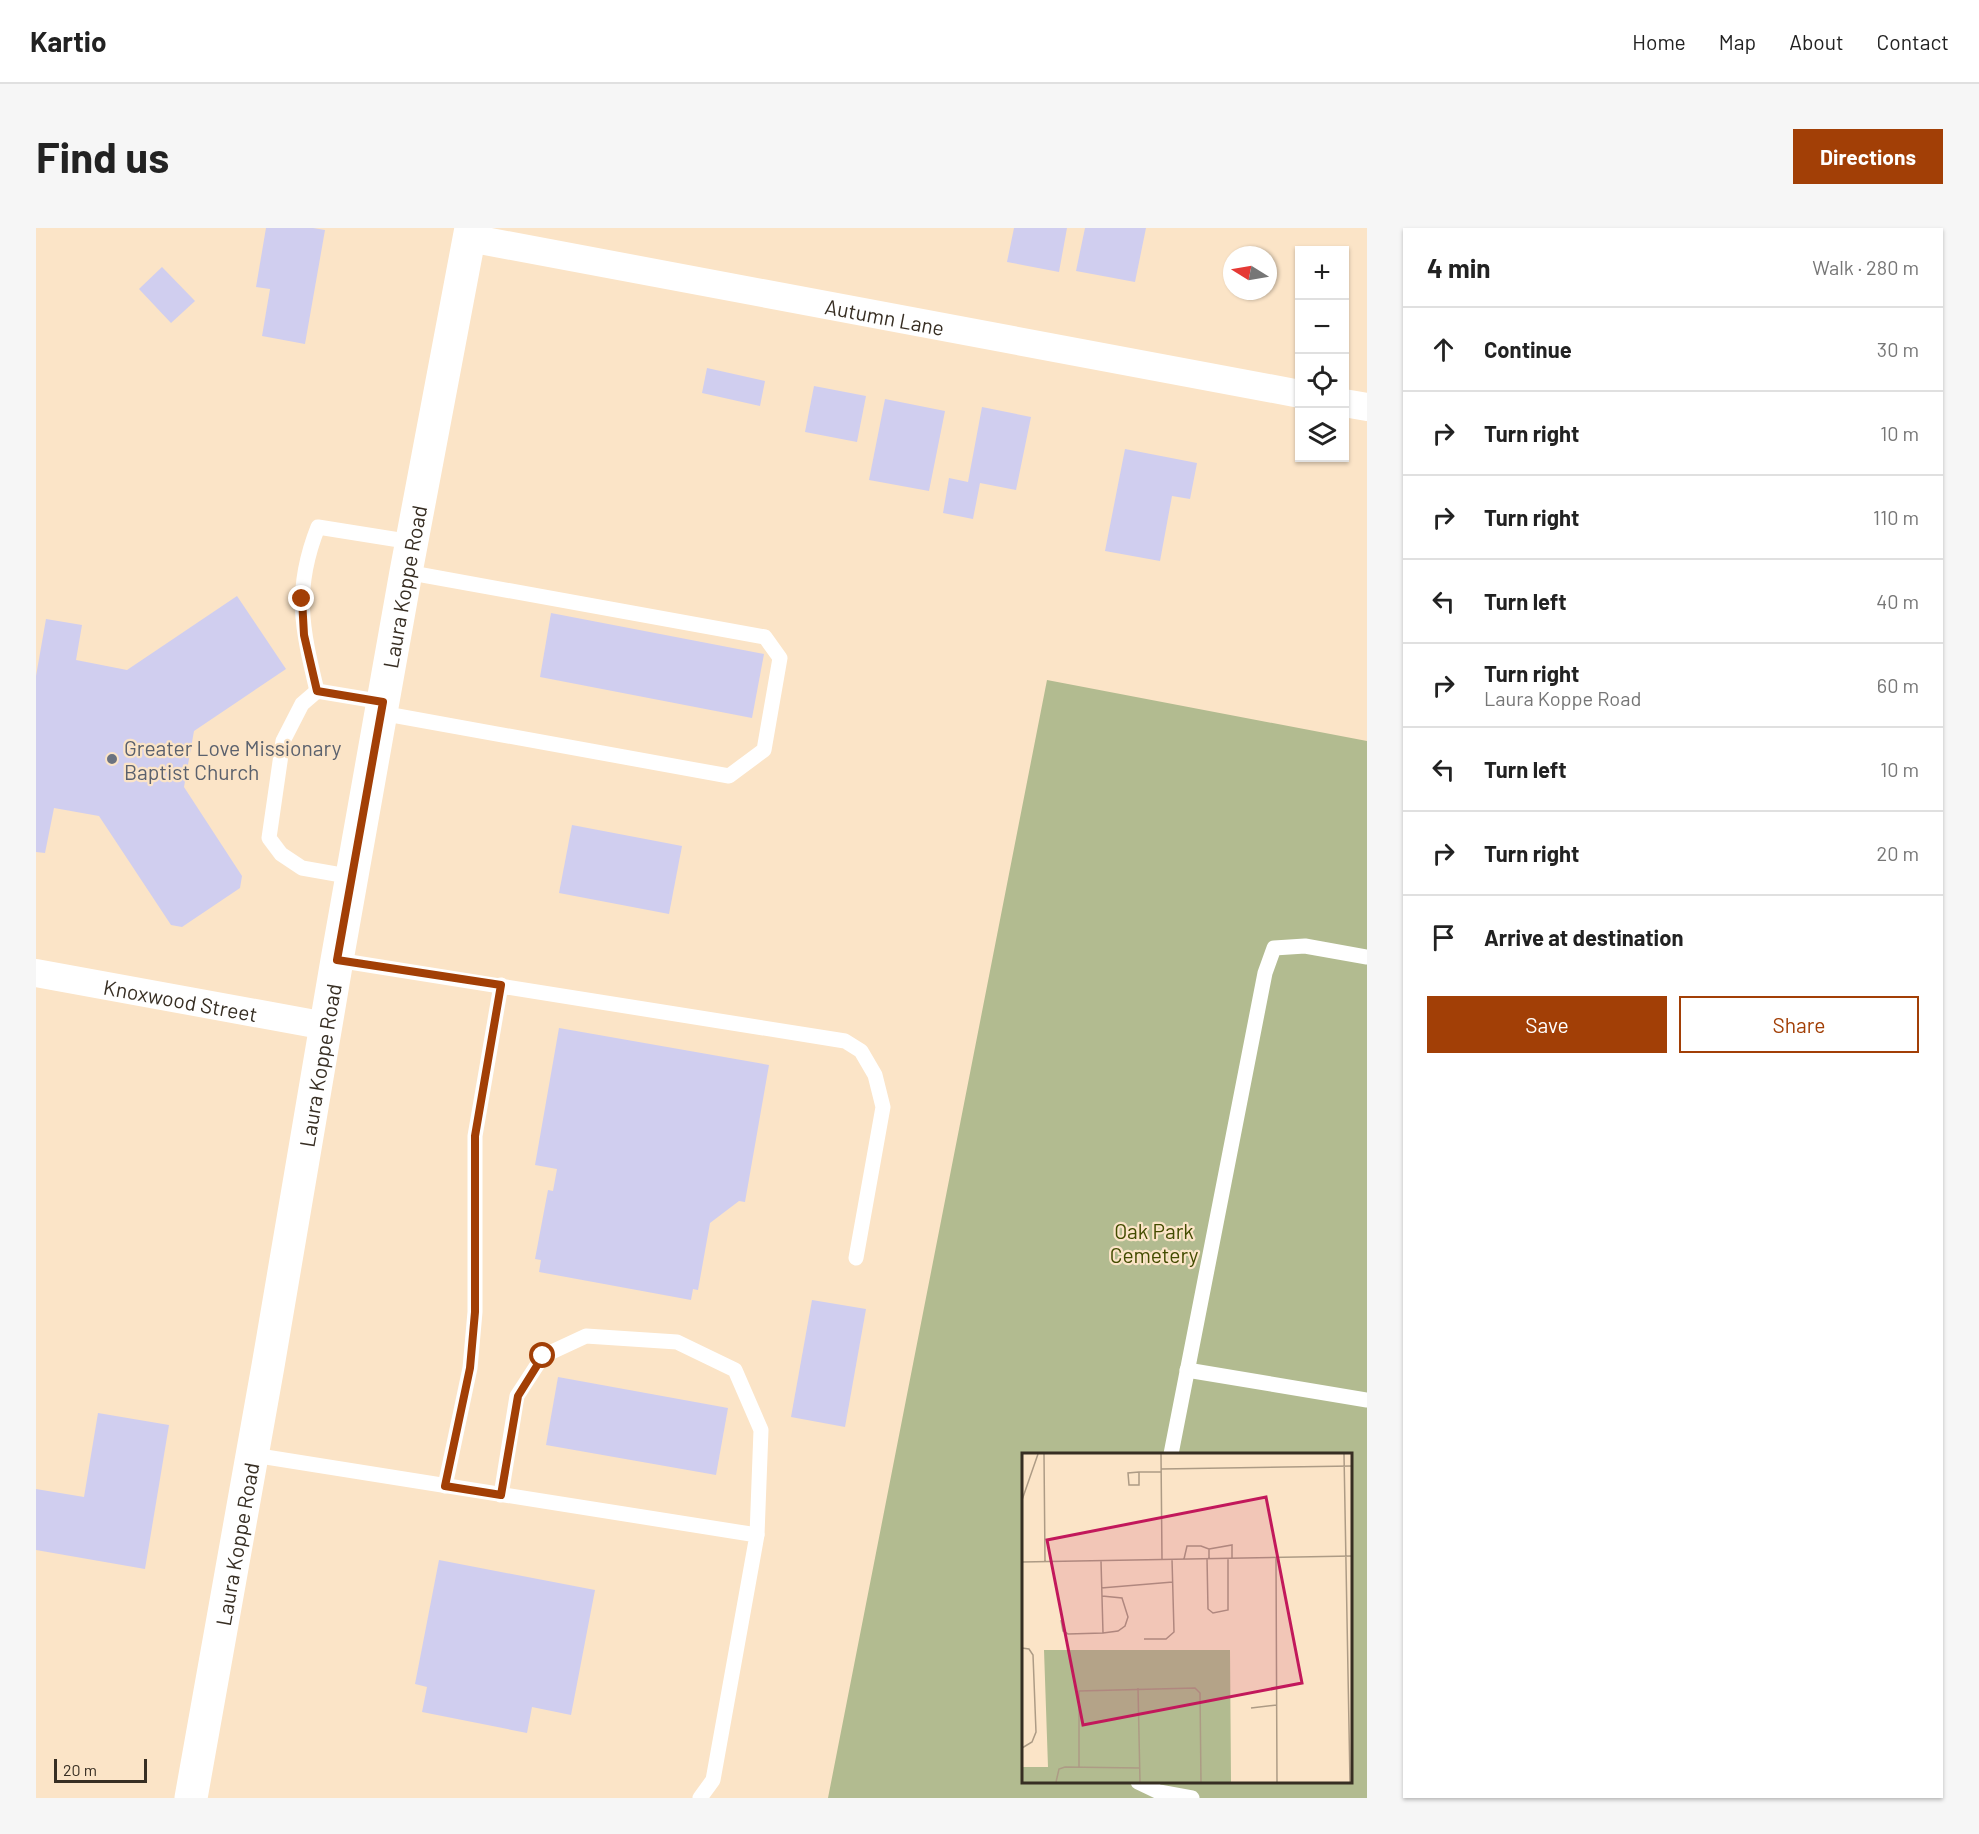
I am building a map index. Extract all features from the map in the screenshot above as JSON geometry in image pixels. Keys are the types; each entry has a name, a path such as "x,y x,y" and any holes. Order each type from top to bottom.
{"street":[{"name":"Autumn Lane","path":"470,233 1295,393"},
{"name":"Laura Koppe Road","path":"191,1798 253,1455 337,960 470,233"},
{"path":"1349,404 1367,407"},
{"name":"Knoxwood Street","path":"36,974 326,1026"}],"lane":[{"path":"318,527 409,557 765,637 780,658 764,750 729,776 382,708 317,691 304,635 302,599 307,555 318,527"},
{"path":"317,691 302,704 283,741 269,838 281,854 302,868 352,877"},
{"path":"1171,1453 1264,973 1274,948 1305,946 1367,957"},
{"path":"337,960 845,1041 861,1051 875,1075 883,1107 856,1258"},
{"path":"445,1486 470,1368 475,1312 475,1136 501,985"},
{"path":"501,1495 518,1396 543,1356 586,1336 677,1342 735,1371 761,1430 757,1536 713,1780 700,1798"},
{"path":"1187,1370 1367,1400"},
{"path":"253,1455 757,1536"},
{"path":"1140,1783 1159,1792 1192,1798"}],"green space":[{"name":"Oak Park Cemetery","path":"1047,680 1367,741 1367,1798 828,1798"}],"building":[{"path":"266,228 325,230 305,344 262,336 270,289 256,287"},
{"path":"1014,228 1067,228 1059,272 1007,262"},
{"path":"1085,228 1146,228 1135,282 1076,271"},
{"path":"162,267 195,301 171,323 139,289"},
{"path":"707,368 765,381 760,406 702,393"},
{"path":"814,386 866,396 857,442 805,432"},
{"path":"885,399 945,411 929,491 869,480"},
{"path":"982,407 1031,417 1016,490 980,483 973,519 943,513 949,478 968,482"},
{"path":"1125,449 1197,463 1190,499 1172,496 1160,561 1105,551"},
{"name":"Greater Love Missionary Baptist Church","path":"237,596 286,669 194,731 184,787 242,876 240,888 182,927 171,925 99,816 54,808 45,853 36,852 36,676 46,619 82,625 76,660 127,670"},
{"path":"551,613 764,654 752,718 540,677"},
{"path":"572,825 682,846 669,914 559,893"},
{"path":"559,1028 769,1065 745,1202 739,1201 710,1223 698,1290 693,1289 691,1300 539,1272 541,1260 535,1259 548,1190 553,1191 557,1169 535,1165"},
{"path":"812,1300 866,1309 845,1427 791,1417"},
{"path":"558,1377 728,1408 716,1475 546,1445"},
{"path":"98,1413 169,1425 145,1569 36,1550 36,1489 84,1497"},
{"path":"439,1560 595,1590 571,1715 532,1707 527,1733 422,1712 427,1687 415,1684"}],"place":[{"name":"Greater Love Missionary Baptist Church","path":"112,759"}],"route":[{"path":"302,599 304,635 317,691 383,702 337,960 501,985 475,1136 475,1312 470,1368 445,1486 501,1495 518,1396 543,1356"}]}
